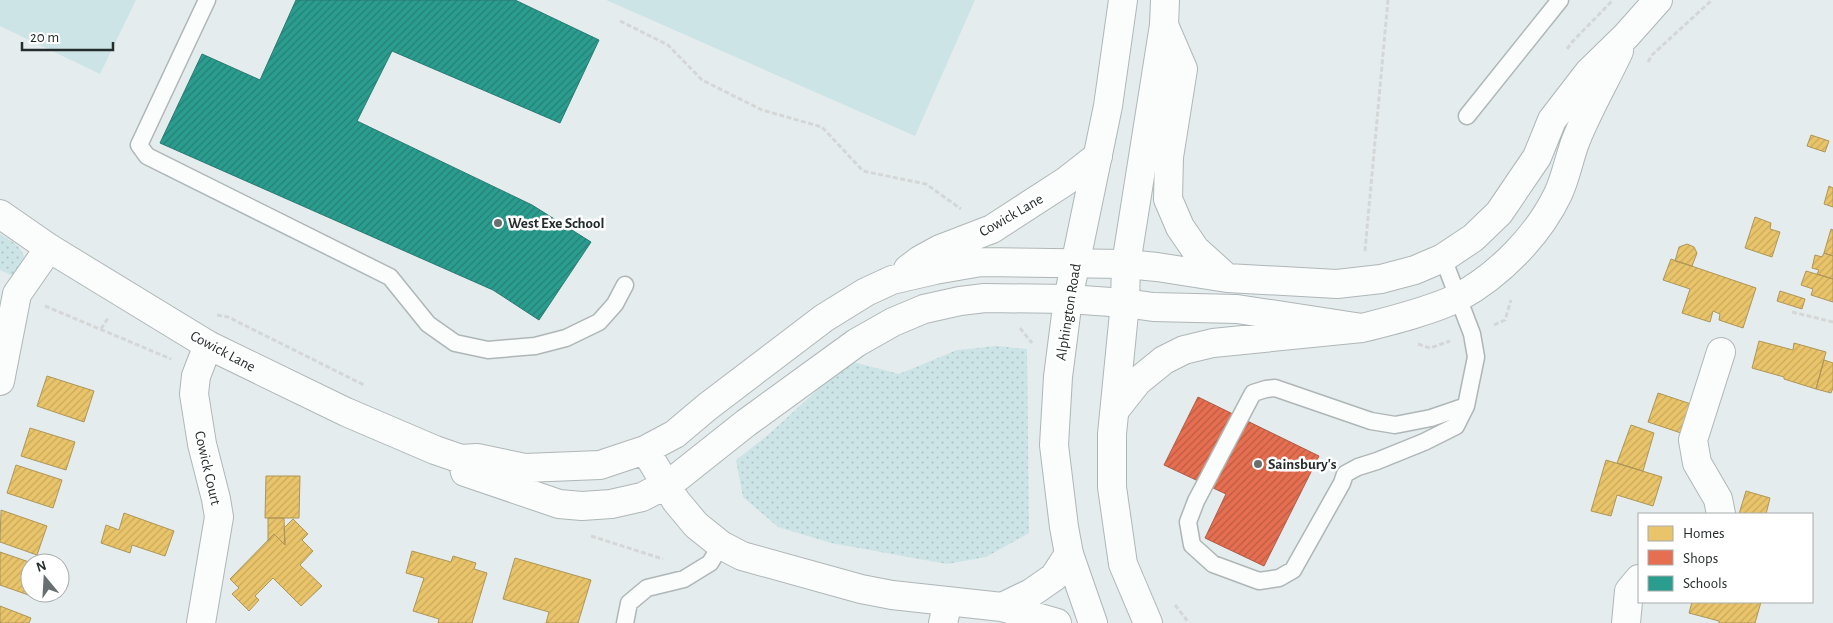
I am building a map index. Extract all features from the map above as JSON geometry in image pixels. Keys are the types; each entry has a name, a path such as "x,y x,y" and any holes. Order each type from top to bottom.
{"main road":[{"name":"Alphington Road","path":"1093,623 1070,554 1064,527 1054,445 1058,377 1068,299 1108,106 1123,0"},
{"path":"1362,328 1237,309 1153,307 1068,299 985,298 960,301 924,309 893,322 856,344 746,423 672,481 642,496 611,504 582,506 559,504 465,472 461,459 477,458 525,468 555,468 600,465 645,450 674,434 824,318 866,292 892,280 935,270 981,262 1126,264 1227,278 1337,284 1380,279 1415,270 1443,258 1473,238 1499,213 1537,157 1552,120 1589,72 1626,36 1658,0"},
{"path":"1148,623 1123,564 1112,487 1112,434 1125,303 1126,264 1165,13"},
{"path":"1165,13 1182,70 1169,157 1168,199 1180,227 1195,249 1227,278"},
{"path":"1115,410 1138,381 1164,360 1184,350 1213,343 1362,328 1458,298 1489,278 1513,256 1537,228 1558,194 1576,140 1626,36"},
{"name":"Cowick Lane","path":"892,280 920,260 940,249 992,229 1066,181 1098,156"},
{"name":"Cowick Lane","path":"0,214 49,248 208,345 346,412 435,450 461,459"},
{"path":"0,381 9,290 49,248"},
{"name":"Cowick Court","path":"201,623 219,518 202,444 194,394 196,376 208,345"},
{"path":"1720,513 1718,499 1697,463 1692,440 1721,352"},
{"path":"645,450 676,501 696,525 721,545 742,556 861,589 892,595 946,612 1002,607 1031,593 1054,577 1070,554"},
{"path":"1626,623 1629,591 1638,580"},
{"path":"1002,607 1057,623"}],"lane":[{"path":"207,0 138,145 147,156 390,277 428,324 455,343 488,350 535,346 566,338 599,322 615,304 624,284"},
{"path":"1467,116 1560,0"},
{"path":"1443,258 1472,334 1476,357 1466,406 1456,426 1424,442 1358,467 1346,474 1293,570 1279,578 1259,580 1213,564 1192,545 1188,522 1196,502 1253,393 1275,388 1372,421 1395,425 1431,418 1466,406"},
{"path":"625,623 629,603 647,588 684,579 710,563 721,545"}],"path":[{"path":"1364,259 1388,0"},
{"path":"1562,57 1573,41 1612,0"},
{"path":"620,21 668,44 702,80 762,110 822,127 863,171 926,184 968,214"},
{"path":"1792,312 1833,322"},
{"path":"209,313 228,316 367,387"},
{"path":"1172,599 1176,607 1190,623"}],"shaded area":[{"path":"0,0 136,0 100,74 0,26"},
{"path":"606,0 975,0 915,136"},
{"path":"0,234 21,250 25,260 26,267 15,277 0,270"},
{"path":"996,346 1027,349 1029,533 986,557 947,564 831,543 778,527 743,497 736,460 768,435 849,361 899,374 957,350"}],"building: Homes":[{"path":"1811,135 1829,141 1825,152 1807,146"},
{"path":"1829,186 1833,188 1833,207 1824,204"},
{"path":"1755,217 1771,223 1770,229 1780,232 1772,257 1745,248"},
{"path":"1831,229 1833,230 1833,256 1824,253"},
{"path":"1687,244 1694,247 1697,253 1692,266 1675,261 1679,247"},
{"path":"1824,253 1833,256 1833,279 1817,274 1819,270 1812,268 1815,255 1822,257"},
{"path":"1671,259 1756,288 1743,328 1719,320 1720,314 1713,311 1710,322 1682,313 1690,289 1663,280"},
{"path":"1806,271 1833,279 1833,302 1811,295 1813,289 1801,285"},
{"path":"1780,291 1805,299 1802,309 1777,301"},
{"path":"1759,341 1793,350 1794,343 1826,352 1816,389 1752,368"},
{"path":"1824,360 1833,363 1833,388 1831,393 1816,389"},
{"path":"47,376 94,391 84,422 37,406"},
{"path":"1658,393 1691,404 1681,433 1648,422"},
{"path":"1631,425 1654,433 1643,471 1617,463"},
{"path":"30,428 75,442 66,470 21,456"},
{"path":"1606,460 1662,477 1653,506 1617,495 1611,516 1591,511"},
{"path":"16,465 62,480 53,508 7,493"},
{"path":"266,476 300,476 299,518 265,518"},
{"path":"1746,491 1770,498 1766,513 1739,513"},
{"path":"1,510 47,526 38,553 31,553 0,542"},
{"path":"124,513 174,531 165,556 132,545 130,553 101,543 106,525 119,530"},
{"path":"268,518 284,518 285,545 274,534 268,541"},
{"path":"293,519 308,534 302,540 313,551 300,565 322,586 301,606 273,578 255,596 259,600 249,611 232,594 239,588 230,579 274,534 285,545 284,528"},
{"path":"412,551 451,562 453,556 476,563 474,569 487,573 472,623 438,623 439,619 413,611 424,578 406,573"},
{"path":"0,552 20,559 20,592 0,585"},
{"path":"515,558 591,580 578,623 546,623 549,612 503,599"},
{"path":"1692,603 1761,603 1755,623 1719,623 1719,621 1689,613"},
{"path":"0,606 31,618 29,623 0,623"}],"building: Shops":[{"path":"1198,397 1319,456 1264,566 1205,538 1226,494 1164,465"}],"building: Schools":[{"path":"296,0 515,0 599,40 560,123 392,51 357,121 532,205 591,242 539,320 493,290 160,143 202,54 260,80"}],"place":[{"name":"West Exe School","path":"498,223"},
{"name":"Sainsbury's","path":"1258,464"}]}
